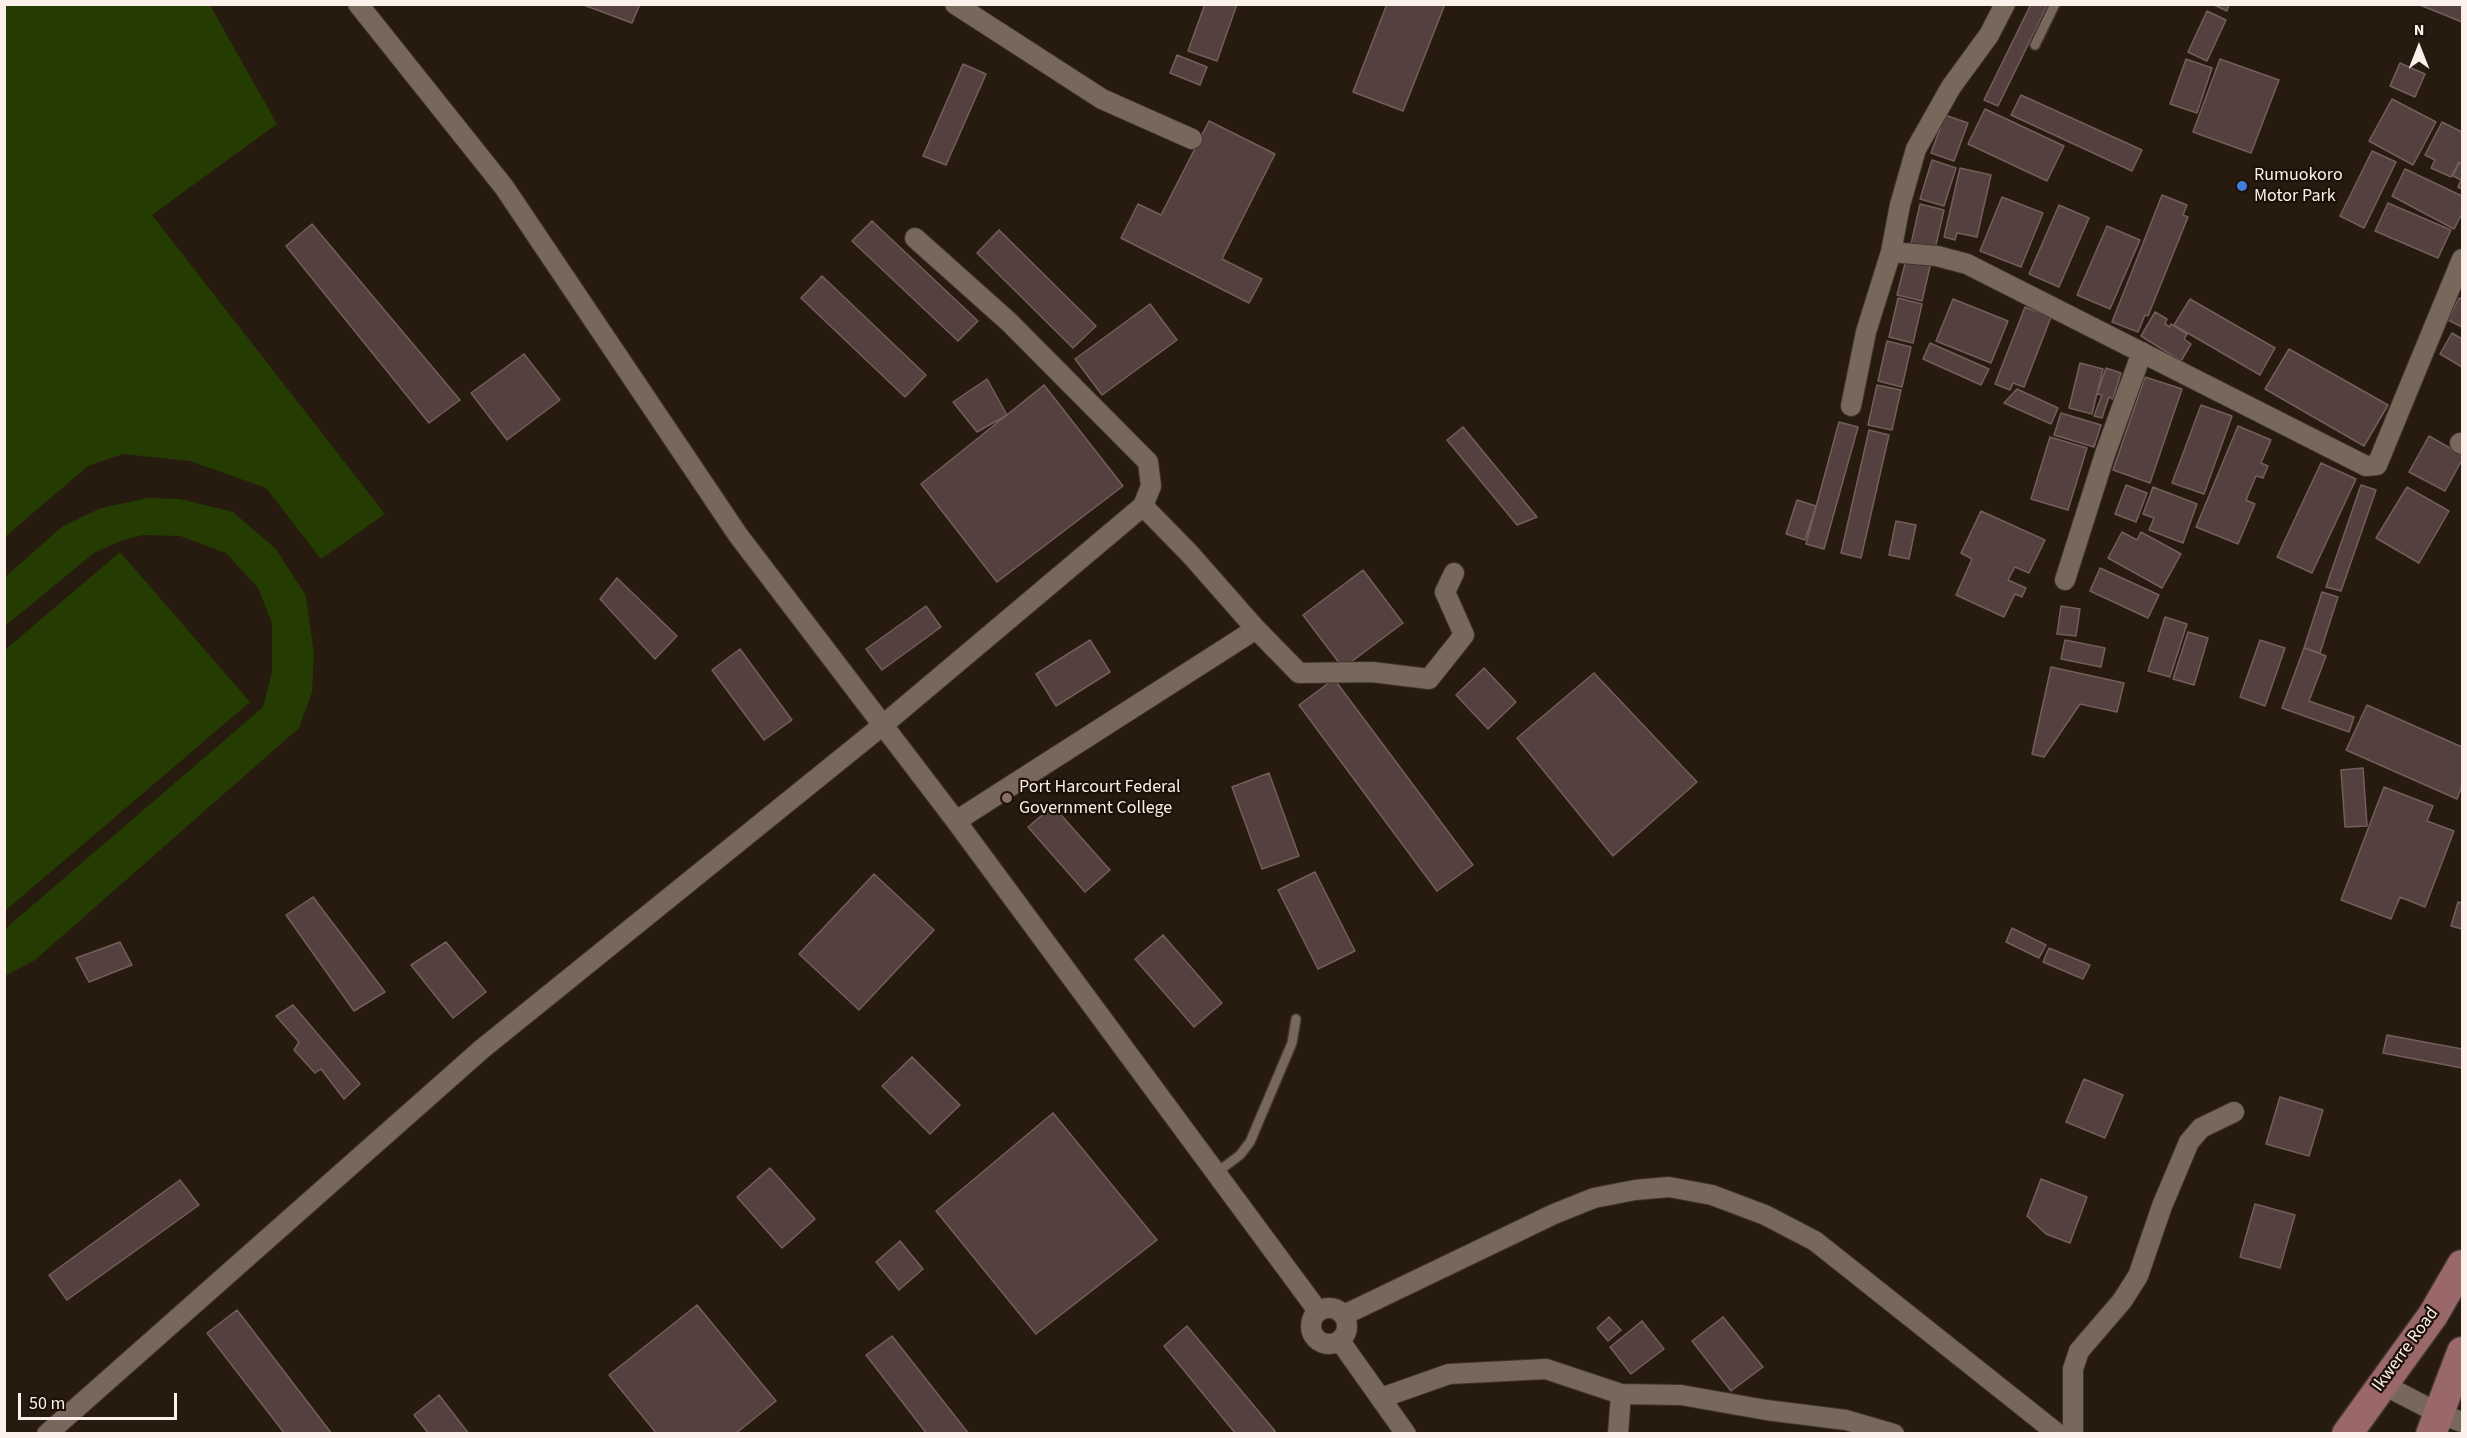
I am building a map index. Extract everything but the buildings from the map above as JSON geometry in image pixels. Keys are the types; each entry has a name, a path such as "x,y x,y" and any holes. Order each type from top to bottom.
{"main road":[{"name":"Ikwerre Road","path":"2347,1434 2433,1315 2463,1264"},
{"path":"2444,1423 2463,1352"}],"street":[{"path":"358,4 504,187 738,535 956,821 1318,1311"},
{"path":"955,4 1102,99 1192,139"},
{"path":"1851,406 1866,332 1891,252 1900,205 1916,149 1951,87 1989,35 2005,4"},
{"path":"47,1434 482,1049 883,725 1143,506 1151,486 1148,462 1009,322 915,237"},
{"path":"1891,252 1938,256 1967,264 2366,466 2376,465 2463,259"},
{"path":"2065,580 2105,454 2142,352"},
{"path":"1143,506 1299,673 1372,672 1429,679 1464,635 1445,592 1454,573"},
{"path":"956,821 1256,629"},
{"path":"2073,1434 2073,1369 2079,1351 2122,1301 2138,1276 2162,1206 2189,1142 2201,1128 2234,1112"},
{"path":"1344,1315 1564,1210 1594,1198 1635,1190 1669,1187 1723,1199 1765,1215 1815,1241 2058,1434"},
{"path":"1332,1308 1344,1315 1347,1329 1340,1341 1326,1344 1314,1337 1310,1323 1318,1311 1332,1308"},
{"path":"1340,1341 1406,1434"},
{"path":"1381,1398 1449,1374 1546,1369 1621,1394 1681,1395 1766,1410 1846,1419 1894,1434"},
{"path":"2382,1384 2444,1423"},
{"path":"1618,1434 1621,1394"}],"lane":[{"path":"2035,45 2055,4"},
{"path":"1216,1173 1240,1155 1250,1142 1292,1043 1296,1019"}],"green space":[{"path":"5,4 210,5 277,124 152,215 385,514 321,559 266,488 190,461 123,454 88,466 5,537"},
{"path":"148,498 180,499 233,512 276,549 306,596 314,653 312,692 299,728 35,960 5,976 5,929 263,707 272,672 272,623 258,588 226,553 180,536 143,535 123,540 94,553 5,626 5,577 63,526 101,508"},
{"path":"120,552 250,702 5,911 5,650"}],"place":[{"name":"Rumuokoro Motor Park","path":"2242,186"},
{"name":"Port Harcourt Federal Government College","path":"1007,798"}]}
